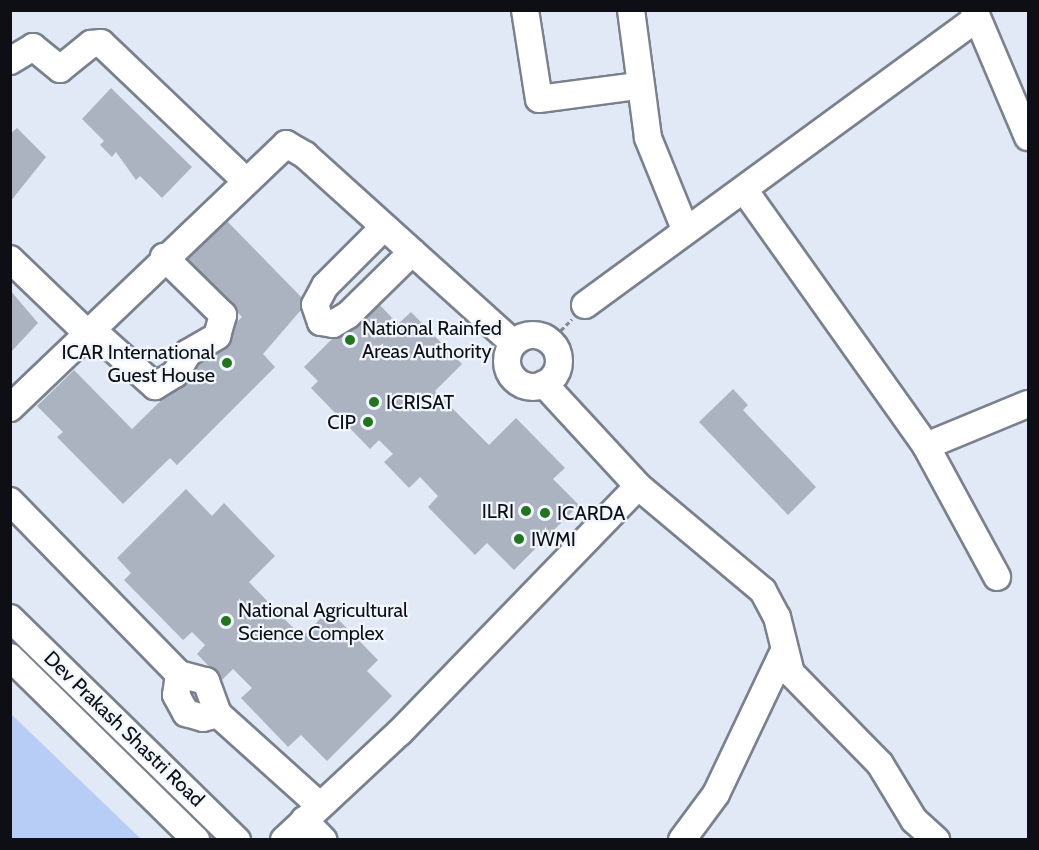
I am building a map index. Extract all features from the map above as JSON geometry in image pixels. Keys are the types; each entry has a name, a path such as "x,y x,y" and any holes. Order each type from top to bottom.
{"street":[{"path":"525,10 539,99 638,86"},
{"path":"631,10 638,86 655,164 684,229"},
{"path":"585,305 684,229 745,191 976,14 1029,137"},
{"path":"10,61 33,47 60,69 91,44 101,43 244,179"},
{"path":"12,404 244,179 286,144 384,227 513,343"},
{"path":"745,191 926,446 997,577"},
{"path":"384,227 325,286 315,305 321,322 333,324 348,315 412,252"},
{"path":"10,259 89,331 155,386 175,374 188,353 217,336 223,315 164,257"},
{"path":"527,335 550,341 558,364 544,384 527,386 512,376 507,360 513,343 527,335"},
{"path":"544,384 638,486 763,591 777,617 782,655 806,692 880,764 914,820 936,840"},
{"path":"926,446 1029,404"},
{"path":"284,840 400,732 638,486"},
{"path":"10,501 179,674 176,695 186,714 203,718 218,714 312,813 323,840"},
{"name":"Dev Prakash Shastri Road","path":"10,618 237,840"},
{"path":"682,840 716,795 782,655"},
{"name":"Dev Prakash Shastri Road","path":"10,657 196,840"}],"path":[{"path":"550,341 585,305"}],"shaded area":[{"path":"11,714 141,839 11,839"}],"building":[{"path":"111,88 192,167 162,198 140,176 136,180 116,152 112,157 100,145 104,141 82,119"},
{"path":"17,128 46,157 10,202 10,134"},
{"name":"ICAR International Guest House","path":"224,218 307,303 263,354 275,367 177,465 170,458 123,504 57,437 63,432 37,406 74,370 132,429 186,376 178,367 201,358 242,317 183,258"},
{"path":"10,290 38,323 10,353"},
{"path":"373,298 398,324 411,312 462,364 435,391 489,445 516,418 565,468 553,479 579,505 514,570 487,543 475,555 428,507 438,496 420,477 409,488 384,462 393,454 379,440 370,449 311,388 318,381 304,367"},
{"path":"733,389 748,405 743,410 816,487 788,515 699,422"},
{"name":"National Agricultural Science Complex","path":"186,489 212,516 224,503 275,556 249,582 302,637 329,610 378,660 367,671 392,696 327,761 301,735 288,747 241,698 252,688 233,669 222,680 197,654 205,645 192,632 183,640 124,580 131,573 117,558"}],"place":[{"name":"National Rainfed Areas Authority","path":"350,340"},
{"name":"ICAR International Guest House","path":"227,363"},
{"name":"ICRISAT","path":"374,402"},
{"name":"CIP","path":"368,422"},
{"name":"ILRI","path":"526,511"},
{"name":"ICARDA","path":"545,513"},
{"name":"IWMI","path":"519,539"},
{"name":"National Agricultural Science Complex","path":"226,621"}]}
